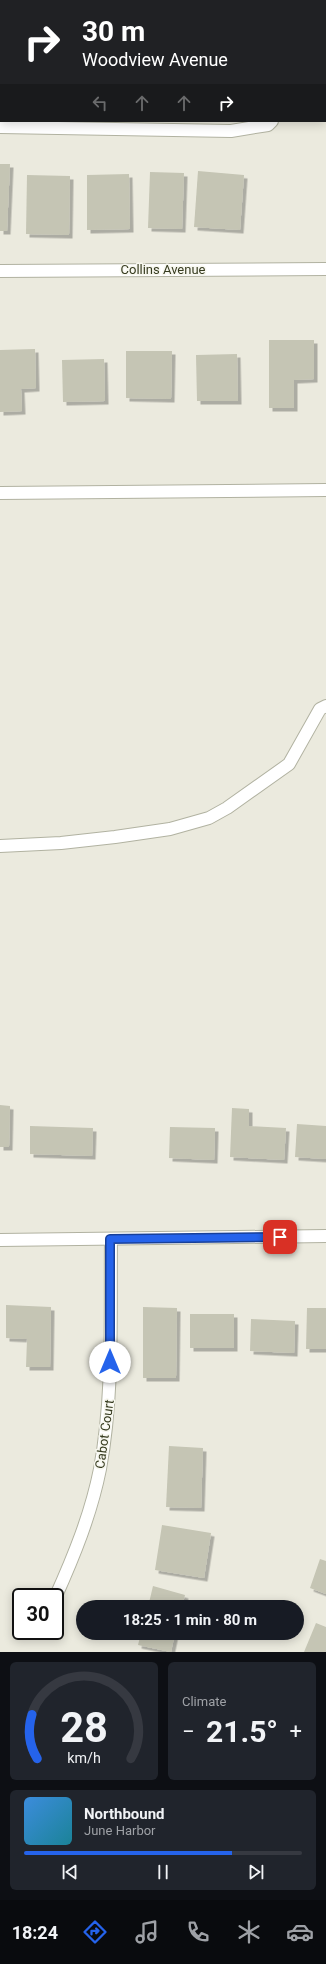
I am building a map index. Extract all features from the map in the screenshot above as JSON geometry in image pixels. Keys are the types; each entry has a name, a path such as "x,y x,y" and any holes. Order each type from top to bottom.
{"street":[{"path":"0,127 231,131 268,125 271,122"},
{"name":"Collins Avenue","path":"0,271 326,269"},
{"path":"0,493 326,490"},
{"path":"0,846 61,843 115,837 170,829 209,818 227,808 289,764 320,709 326,706"},
{"path":"0,1240 326,1236"},
{"name":"Cabot Court","path":"60,1588 73,1559 88,1515 100,1470 107,1424 110,1378 110,1239"}],"building":[{"path":"0,164 10,164 7,231 0,231"},
{"path":"198,171 244,175 240,230 194,227"},
{"path":"150,172 184,173 182,229 148,228"},
{"path":"129,174 130,229 87,230 87,175"},
{"path":"27,175 70,176 69,235 26,234"},
{"path":"269,340 314,340 314,379 294,380 294,408 269,408"},
{"path":"35,349 36,388 21,389 22,411 0,412 0,350"},
{"path":"126,351 172,351 171,399 126,398"},
{"path":"237,354 238,401 197,401 196,355"},
{"path":"104,359 105,401 63,402 62,360"},
{"path":"0,1105 10,1106 9,1147 0,1147"},
{"path":"232,1108 249,1109 249,1126 286,1128 284,1160 230,1157"},
{"path":"297,1124 326,1126 326,1159 295,1157"},
{"path":"30,1126 93,1128 92,1156 30,1154"},
{"path":"170,1127 215,1128 214,1160 169,1158"},
{"path":"6,1305 51,1307 50,1367 26,1367 27,1339 6,1338"},
{"path":"143,1307 177,1308 176,1378 143,1378"},
{"path":"307,1308 326,1308 326,1349 306,1349"},
{"path":"190,1314 234,1314 234,1348 190,1348"},
{"path":"251,1319 295,1321 294,1353 250,1351"},
{"path":"169,1446 203,1448 201,1508 166,1507"},
{"path":"162,1525 211,1533 204,1578 155,1570"},
{"path":"320,1559 326,1561 326,1594 310,1588"},
{"path":"153,1586 185,1595 184,1600 150,1600"},
{"path":"316,1623 326,1627 326,1652 304,1652"},
{"path":"139,1640 174,1640 171,1652 138,1645"}],"route":[{"path":"110,1362 110,1239 280,1237"}]}
